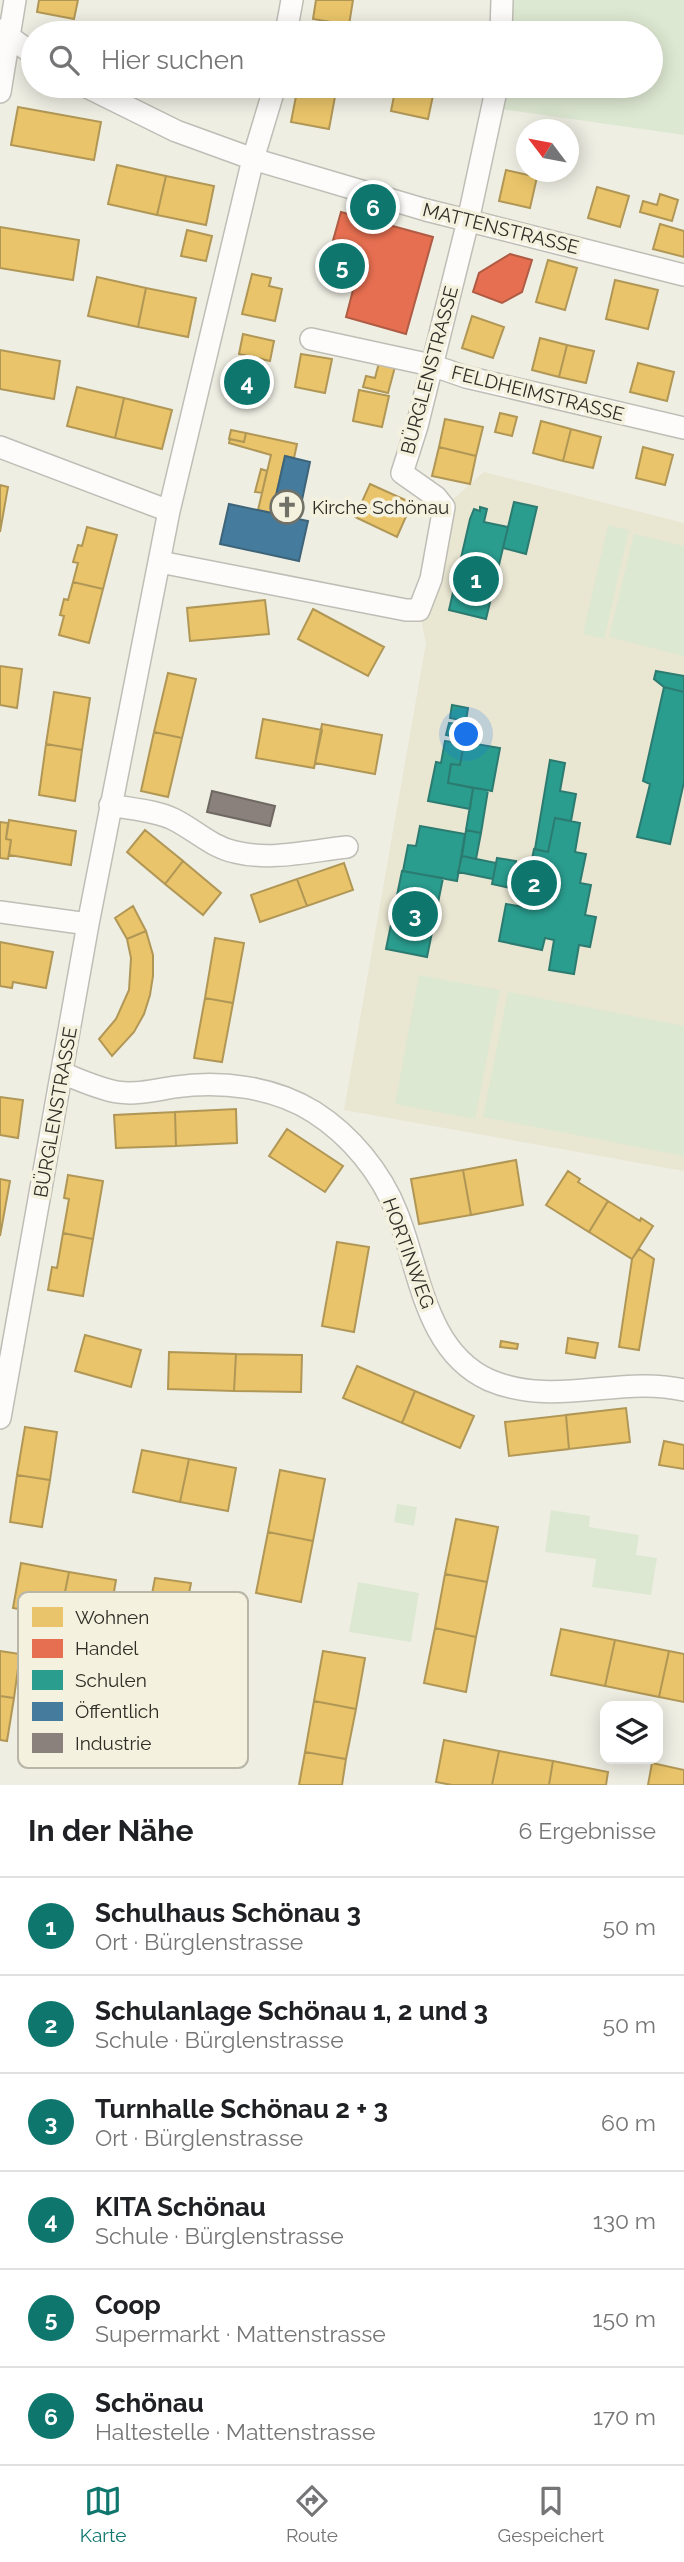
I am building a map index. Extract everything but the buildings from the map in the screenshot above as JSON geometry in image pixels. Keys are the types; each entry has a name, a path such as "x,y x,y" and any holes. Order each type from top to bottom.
{"street":[{"path":"0,92 4,33 15,0"},
{"path":"288,21 292,0"},
{"path":"501,21 502,0"},
{"path":"4,33 21,45"},
{"name":"MATTENSTRASSE","path":"109,98 176,131 253,159 468,221 684,275"},
{"name":"BÜRGLENSTRASSE","path":"0,1418 88,924 169,511 253,159 271,98"},
{"name":"BÜRGLENSTRASSE","path":"160,562 406,610 419,610 431,579 444,507 436,497 401,473 416,426 468,221 494,98"},
{"name":"FELDHEIMSTRASSE","path":"311,339 431,365 466,377 684,428"},
{"path":"0,447 169,511"},
{"path":"110,806 166,817 214,844 241,853 271,856 347,847"},
{"path":"0,912 88,924"},
{"name":"HORTINWEG","path":"62,1073 116,1092 137,1093 178,1086 230,1085 258,1090 289,1100 339,1129 377,1176 397,1213 422,1294 439,1331 453,1352 489,1380 515,1388 544,1392 574,1393 650,1386 684,1390"}],"shaded area":[{"path":"484,472 684,523 684,1171 344,1110 426,643 419,610 444,507"}],"green space":[{"path":"502,0 684,0 684,135 494,108 495,98 663,98 663,21 501,21"},
{"path":"608,525 629,530 604,639 583,634"},
{"path":"634,534 684,546 684,656 609,637"},
{"path":"419,975 500,990 475,1119 395,1104"},
{"path":"508,992 684,1026 684,1156 483,1117"},
{"path":"397,1504 417,1507 414,1526 394,1522"},
{"path":"551,1510 590,1516 589,1527 639,1535 636,1555 657,1558 651,1595 592,1587 596,1559 545,1552"},
{"path":"358,1582 419,1593 411,1642 349,1632"}],"place":[{"name":"Schönau","path":"373,207"},
{"name":"Coop","path":"342,266"},
{"name":"KITA Schönau","path":"247,382"},
{"name":"Kirche Schönau","path":"287,507"},
{"name":"Schulhaus Schönau 3","path":"476,579"},
{"name":"Schulanlage Schönau 1, 2 und 3","path":"534,883"},
{"name":"Turnhalle Schönau 2 + 3","path":"415,914"}]}
